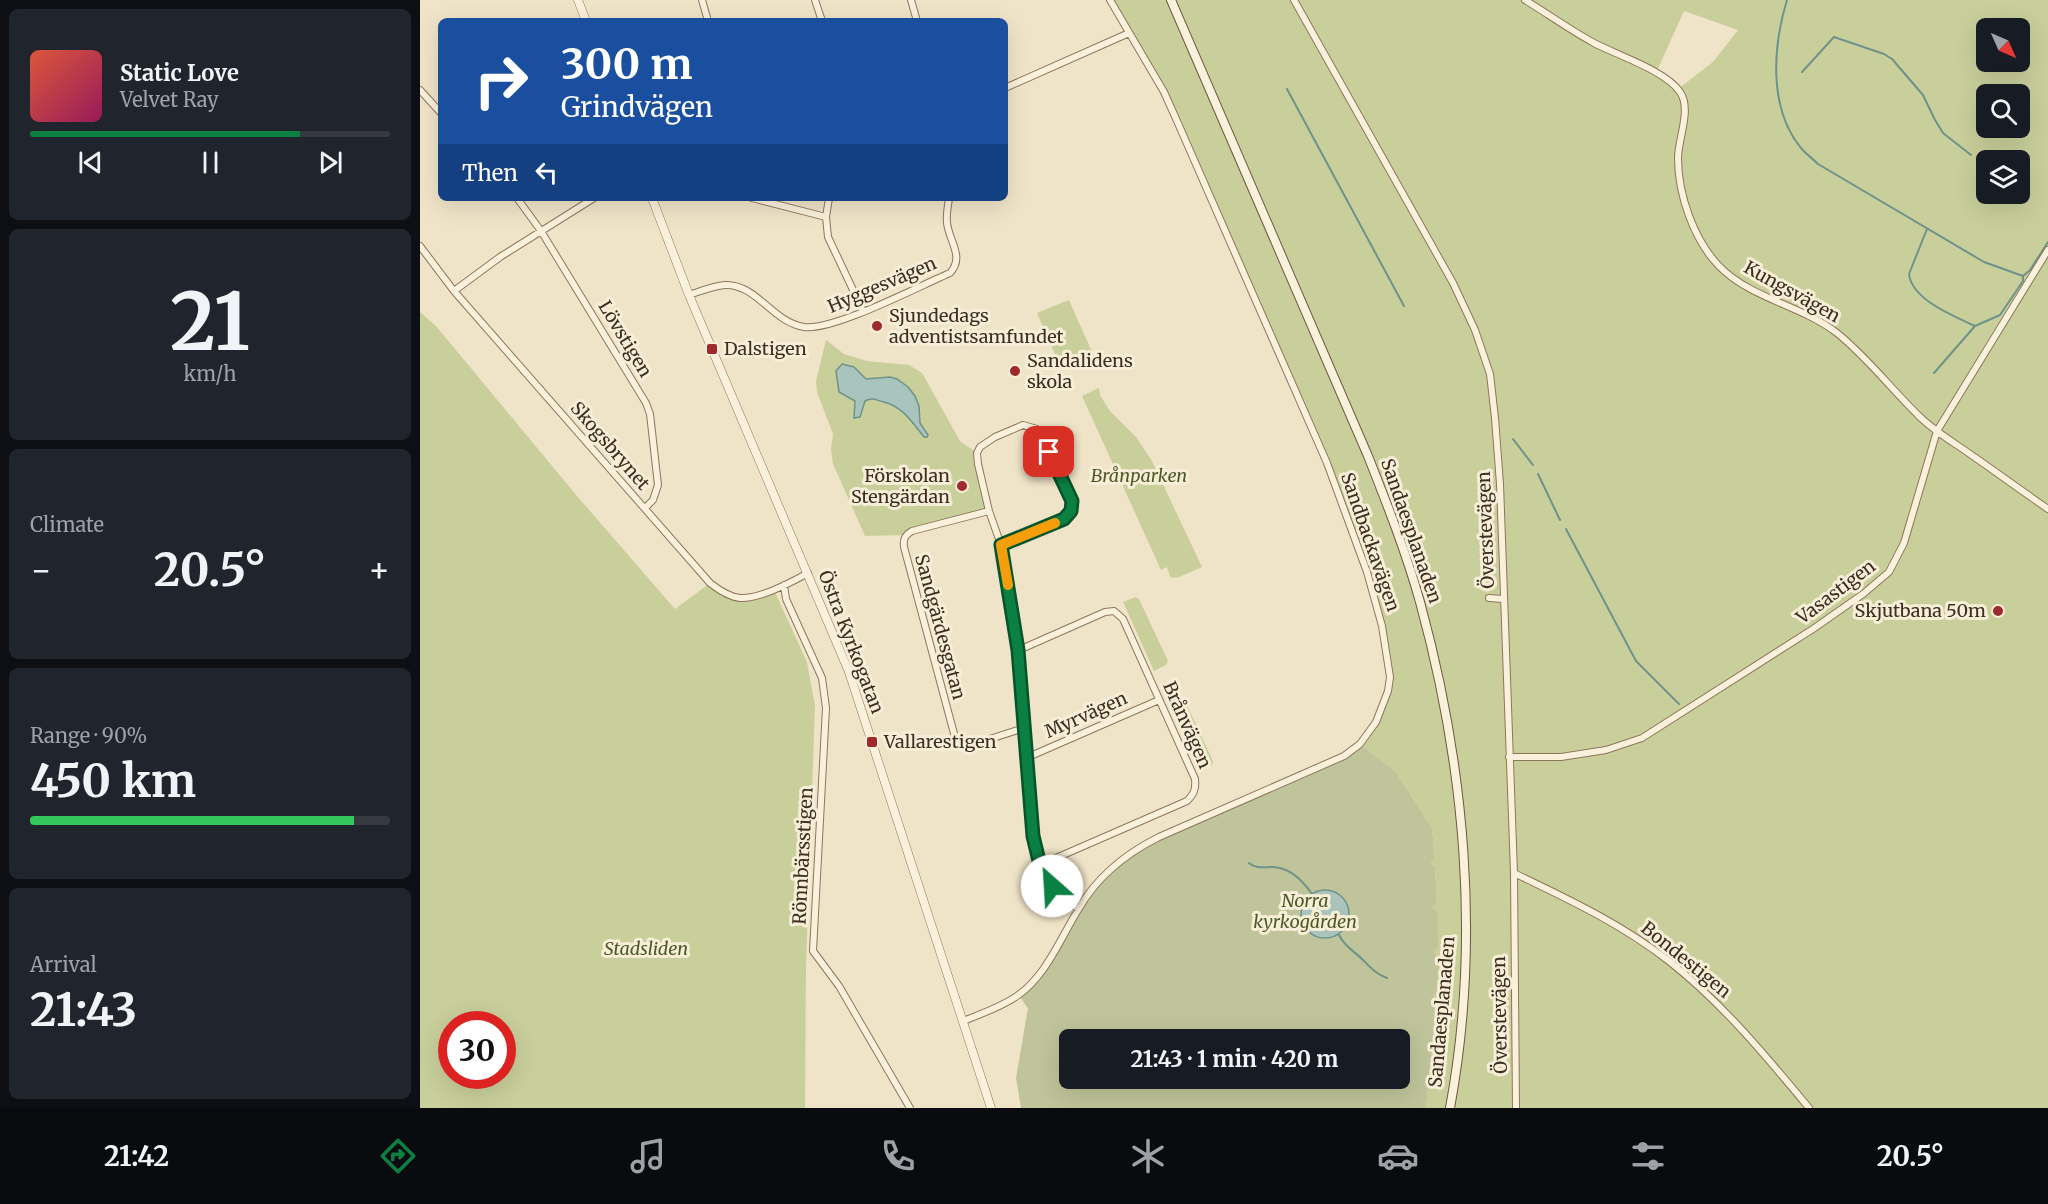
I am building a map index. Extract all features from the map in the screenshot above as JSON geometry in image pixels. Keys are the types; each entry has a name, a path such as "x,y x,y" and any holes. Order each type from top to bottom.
{"main road":[{"name":"Sandaesplanaden","path":"1171,0 1368,456 1398,532 1420,603 1443,702 1458,787 1465,871 1466,948 1461,1022 1450,1108"}],"street":[{"path":"578,0 585,18"},
{"path":"702,0 707,18"},
{"path":"815,0 821,18"},
{"path":"911,0 916,18"},
{"name":"Sandbackavägen","path":"963,1021 1019,996 1041,972 1078,909 1103,876 1135,849 1344,756 1360,744 1376,722 1384,705 1390,676 1382,626 1367,572 1327,463 1164,92 1110,0"},
{"name":"Överstevägen","path":"1294,0 1454,283 1475,330 1490,374 1500,484 1514,873 1516,1108"},
{"name":"Kungsvägen","path":"1525,0 1593,42 1667,79 1678,89 1683,98 1684,112 1678,157 1681,191 1700,240 1719,267 1744,285 1816,319 1836,332 1875,367 1920,417 2048,509"},
{"path":"1008,87 1129,33"},
{"path":"420,90 438,110"},
{"name":"Lövstigen","path":"519,201 541,231 646,403 650,414 658,485 653,500 645,508"},
{"path":"454,291 500,257 589,201"},
{"name":"Östra Kyrkogatan","path":"653,201 689,295 808,573 856,692 991,1108"},
{"path":"764,201 826,217"},
{"path":"829,201 826,217 828,237 863,311"},
{"name":"Hyggesvägen","path":"689,295 717,286 730,285 755,296 789,323 807,327 830,325 950,273 958,259 949,234 948,201"},
{"name":"Skogsbrynet","path":"420,246 454,291 710,583 720,591 740,598 750,597 784,585 808,573"},
{"name":"Vasastigen","path":"1509,757 1561,758 1606,750 1642,738 1813,629 1863,594 1889,572 1904,543 1937,431 2048,250"},
{"path":"1001,545 1064,519 1071,511 1072,501 1042,435 1032,426 1023,425 995,437 980,447 977,453 978,464 989,511 1001,545 1018,650 1033,836 1040,865 1052,886 1078,909"},
{"name":"Sandgärdesgatan","path":"989,511 912,531 903,541 956,741 968,746 1024,728"},
{"name":"Rönnbärsstigen","path":"784,585 786,599 822,678 826,708 813,951 839,986 910,1108"},
{"path":"1489,598 1503,598"},
{"name":"Brånvägen","path":"1018,650 1106,612 1114,611 1123,619 1195,779 1196,787 1193,795 1187,801 1040,865"},
{"name":"Myrvägen","path":"1026,758 1159,700"},
{"name":"Bondestigen","path":"1514,873 1592,910 1632,934 1670,962 1713,999 1745,1032 1809,1108"}],"green space":[{"path":"1110,0 2048,0 2048,1108 1426,1108 1437,1001 1433,996 1432,907 1437,902 1435,867 1431,863 1435,858 1432,828 1395,771 1360,744 1376,722 1388,691 1388,660 1367,572 1327,463 1177,121","holes":["1684,11 1738,30 1713,62 1678,89 1656,73"]},
{"path":"1069,300 1093,354 1061,368 1037,313"},
{"name":"Stadsliden","path":"420,312 436,326 577,496 675,609 710,583 740,598 774,590 807,662 815,706 806,967 805,1108 420,1108"},
{"path":"826,340 844,354 867,361 909,365 922,373 960,441 977,453 989,511 906,535 865,536 833,464 831,449 833,434 817,392 816,381"},
{"name":"Brånparken","path":"1099,388 1100,395 1110,411 1136,437 1152,461 1202,567 1177,578 1170,577 1167,567 1161,570 1082,396"},
{"path":"1136,597 1168,661 1166,665 1154,671 1123,602"},
{"path":"1181,697 1213,761 1212,765 1199,771 1169,702"},
{"name":"Norra kyrkogården","path":"1360,744 1395,771 1432,828 1435,858 1431,863 1435,867 1437,902 1432,907 1437,912 1438,947 1433,952 1438,957 1437,992 1433,996 1437,1001 1426,1108 1021,1108 1016,1078 1028,1008 1019,996 1041,972 1096,884 1135,849 1344,756"}],"water":[{"path":"842,364 854,367 866,379 890,377 908,387 919,406 920,423 927,437 924,437 897,407 876,400 865,401 860,417 854,418 855,401 839,392 836,371"},
{"path":"1320,890 1330,890 1345,900 1349,914 1345,928 1339,934 1330,938 1320,938 1305,928 1301,919 1301,909 1311,894"}],"waterway":[{"path":"1787,0 1777,56 1778,96 1790,132 1807,154 1818,164 1984,262 2023,276 2030,270 2048,242"},
{"path":"1802,72 1834,37 1884,54 1892,59 1923,95 1943,133 1971,155"},
{"path":"1287,89 1404,306"},
{"path":"1927,229 1909,274 1918,292 1935,306 1956,317 1975,326 2000,315 2023,281 2023,276"},
{"path":"1934,373 1975,326"},
{"path":"1513,439 1533,465"},
{"path":"1538,474 1560,520"},
{"path":"1566,529 1636,661 1679,704"},
{"path":"1249,863 1257,867 1284,869 1300,880 1312,894"},
{"path":"1339,935 1347,946 1371,968 1387,978"}],"slow traffic":[{"path":"1008,585 1001,545 1055,523"}],"place":[{"name":"Sjundedags adventistsamfundet","path":"877,326"},
{"name":"Dalstigen","path":"712,349"},
{"name":"Sandalidens skola","path":"1015,371"},
{"name":"Förskolan Stengärdan","path":"962,486"},
{"name":"Skjutbana 50m","path":"1998,611"},
{"name":"Vallarestigen","path":"872,742"}],"route":[{"path":"1049,452 1072,501 1071,511 1064,519 1001,545 1018,650 1033,836 1040,865 1052,886"}]}
